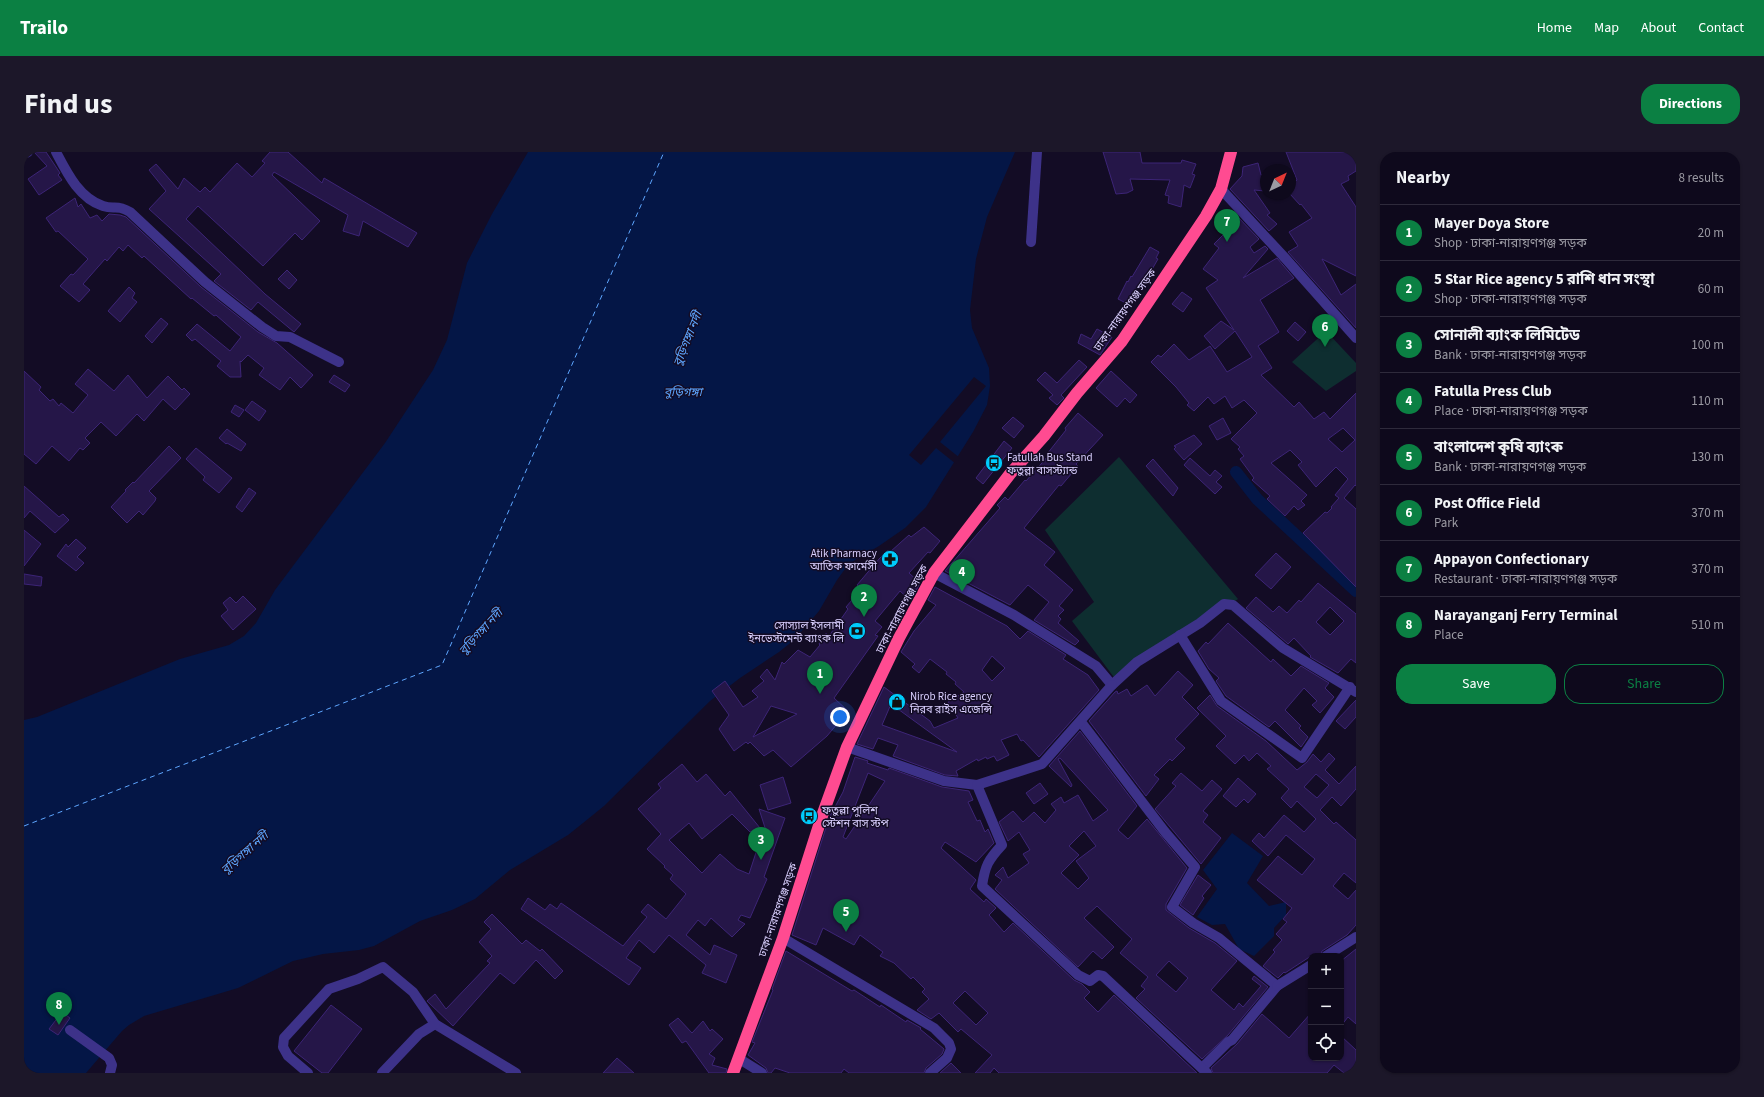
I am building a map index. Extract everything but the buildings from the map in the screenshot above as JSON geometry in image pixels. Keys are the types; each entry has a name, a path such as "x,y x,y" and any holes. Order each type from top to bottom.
{"highway":[{"name":"ঢাকা-নারায়ণগঞ্জ সড়ক","path":"733,1073 783,938 822,816 847,748 899,638 934,573 1010,474 1044,436 1077,393 1122,341 1206,216 1221,188 1231,152"}],"street":[{"path":"24,154 28,152"},
{"path":"56,152 73,184 89,198 105,207 121,207 130,212 205,282 262,327 276,336 290,337 339,362"},
{"path":"1031,242 1037,152"},
{"path":"1221,188 1356,338"},
{"path":"934,573 1014,614 1096,666 1112,685"},
{"path":"847,748 944,781 977,786 1042,764 1081,722 1112,685 1137,662 1180,635 1200,623 1224,604 1233,605 1283,648 1353,689 1302,758 1221,701 1180,635"},
{"path":"1081,722 1164,832 1195,867 1172,907 1193,923 1219,938 1277,986"},
{"path":"977,786 1002,845 991,857 984,869 982,886 1078,975 1090,981 1098,975 1103,976 1205,1071 1277,986 1308,967"},
{"path":"1331,953 1356,937"},
{"path":"783,938 934,1028 949,1043 951,1049 947,1058 930,1073"},
{"path":"308,1073 288,1056 282,1047 284,1038 329,989 358,979 383,966 413,992 435,1024 516,1073"},
{"path":"382,1073 418,1034 435,1024"},
{"path":"70,1030 109,1058 112,1065 110,1073"},
{"path":"738,1058 762,1073"}],"green space":[{"path":"1326,331 1356,363 1356,371 1326,391 1292,362"},
{"path":"1119,457 1238,599 1116,680 1072,621 1094,602 1045,530"}],"water":[{"name":"বুড়িগঙ্গা","path":"528,152 1015,152 987,217 976,259 970,310 972,328 989,368 990,386 987,405 973,432 926,507 905,528 855,560 845,569 819,611 794,640 710,701 604,806 568,835 510,870 475,899 452,910 420,921 374,946 359,950 323,954 293,961 238,988 144,1016 122,1031 86,1073 24,1073 24,720 37,717 180,659 229,645 244,636 256,623 275,590 385,443 433,370 447,340 467,263 492,214"},
{"path":"1232,833 1263,856 1247,883 1269,906 1286,902 1286,915 1274,928 1274,936 1254,956 1239,949 1225,924 1212,925 1197,917 1217,889 1203,870"}],"pier":[{"path":"974,377 986,386 940,442 960,458 956,464 936,448 921,465 909,455"}],"waterway":[{"path":"1236,472 1257,499 1356,591"}],"ferry route":[{"path":"24,826 442,665 664,152"}],"place":[{"name":"Appayon Confectionary","path":"1227,242"},
{"name":"Post Office Field","path":"1325,347"},
{"name":"Fatullah Bus Stand ফতুল্লা বাসস্ট্যান্ড","path":"994,463"},
{"name":"Atik Pharmacy আতিক ফার্মেসী","path":"890,559"},
{"name":"Fatulla Press Club","path":"962,592"},
{"name":"5 Star Rice agency 5 রাশি ধান সংস্থা","path":"864,617"},
{"name":"সোস্যাল ইসলামী ইনভেস্টমেন্ট ব্যাংক লি","path":"857,631"},
{"name":"Mayer Doya Store","path":"820,694"},
{"name":"Nirob Rice agency নিরব রাইস এজেন্সি","path":"897,702"},
{"name":"ফতুল্লা পুলিশ স্টেশন বাস স্টপ","path":"809,816"},
{"name":"সোনালী ব্যাংক লিমিটেড","path":"761,860"},
{"name":"বাংলাদেশ কৃষি ব্যাংক","path":"846,932"},
{"name":"Narayanganj Ferry Terminal","path":"59,1025"}],"water label":[{"name":"বুড়িগঙ্গা নদী","path":"688,339"},
{"name":"বুড়িগঙ্গা নদী","path":"481,632"},
{"name":"বুড়িগঙ্গা নদী","path":"245,853"}]}
